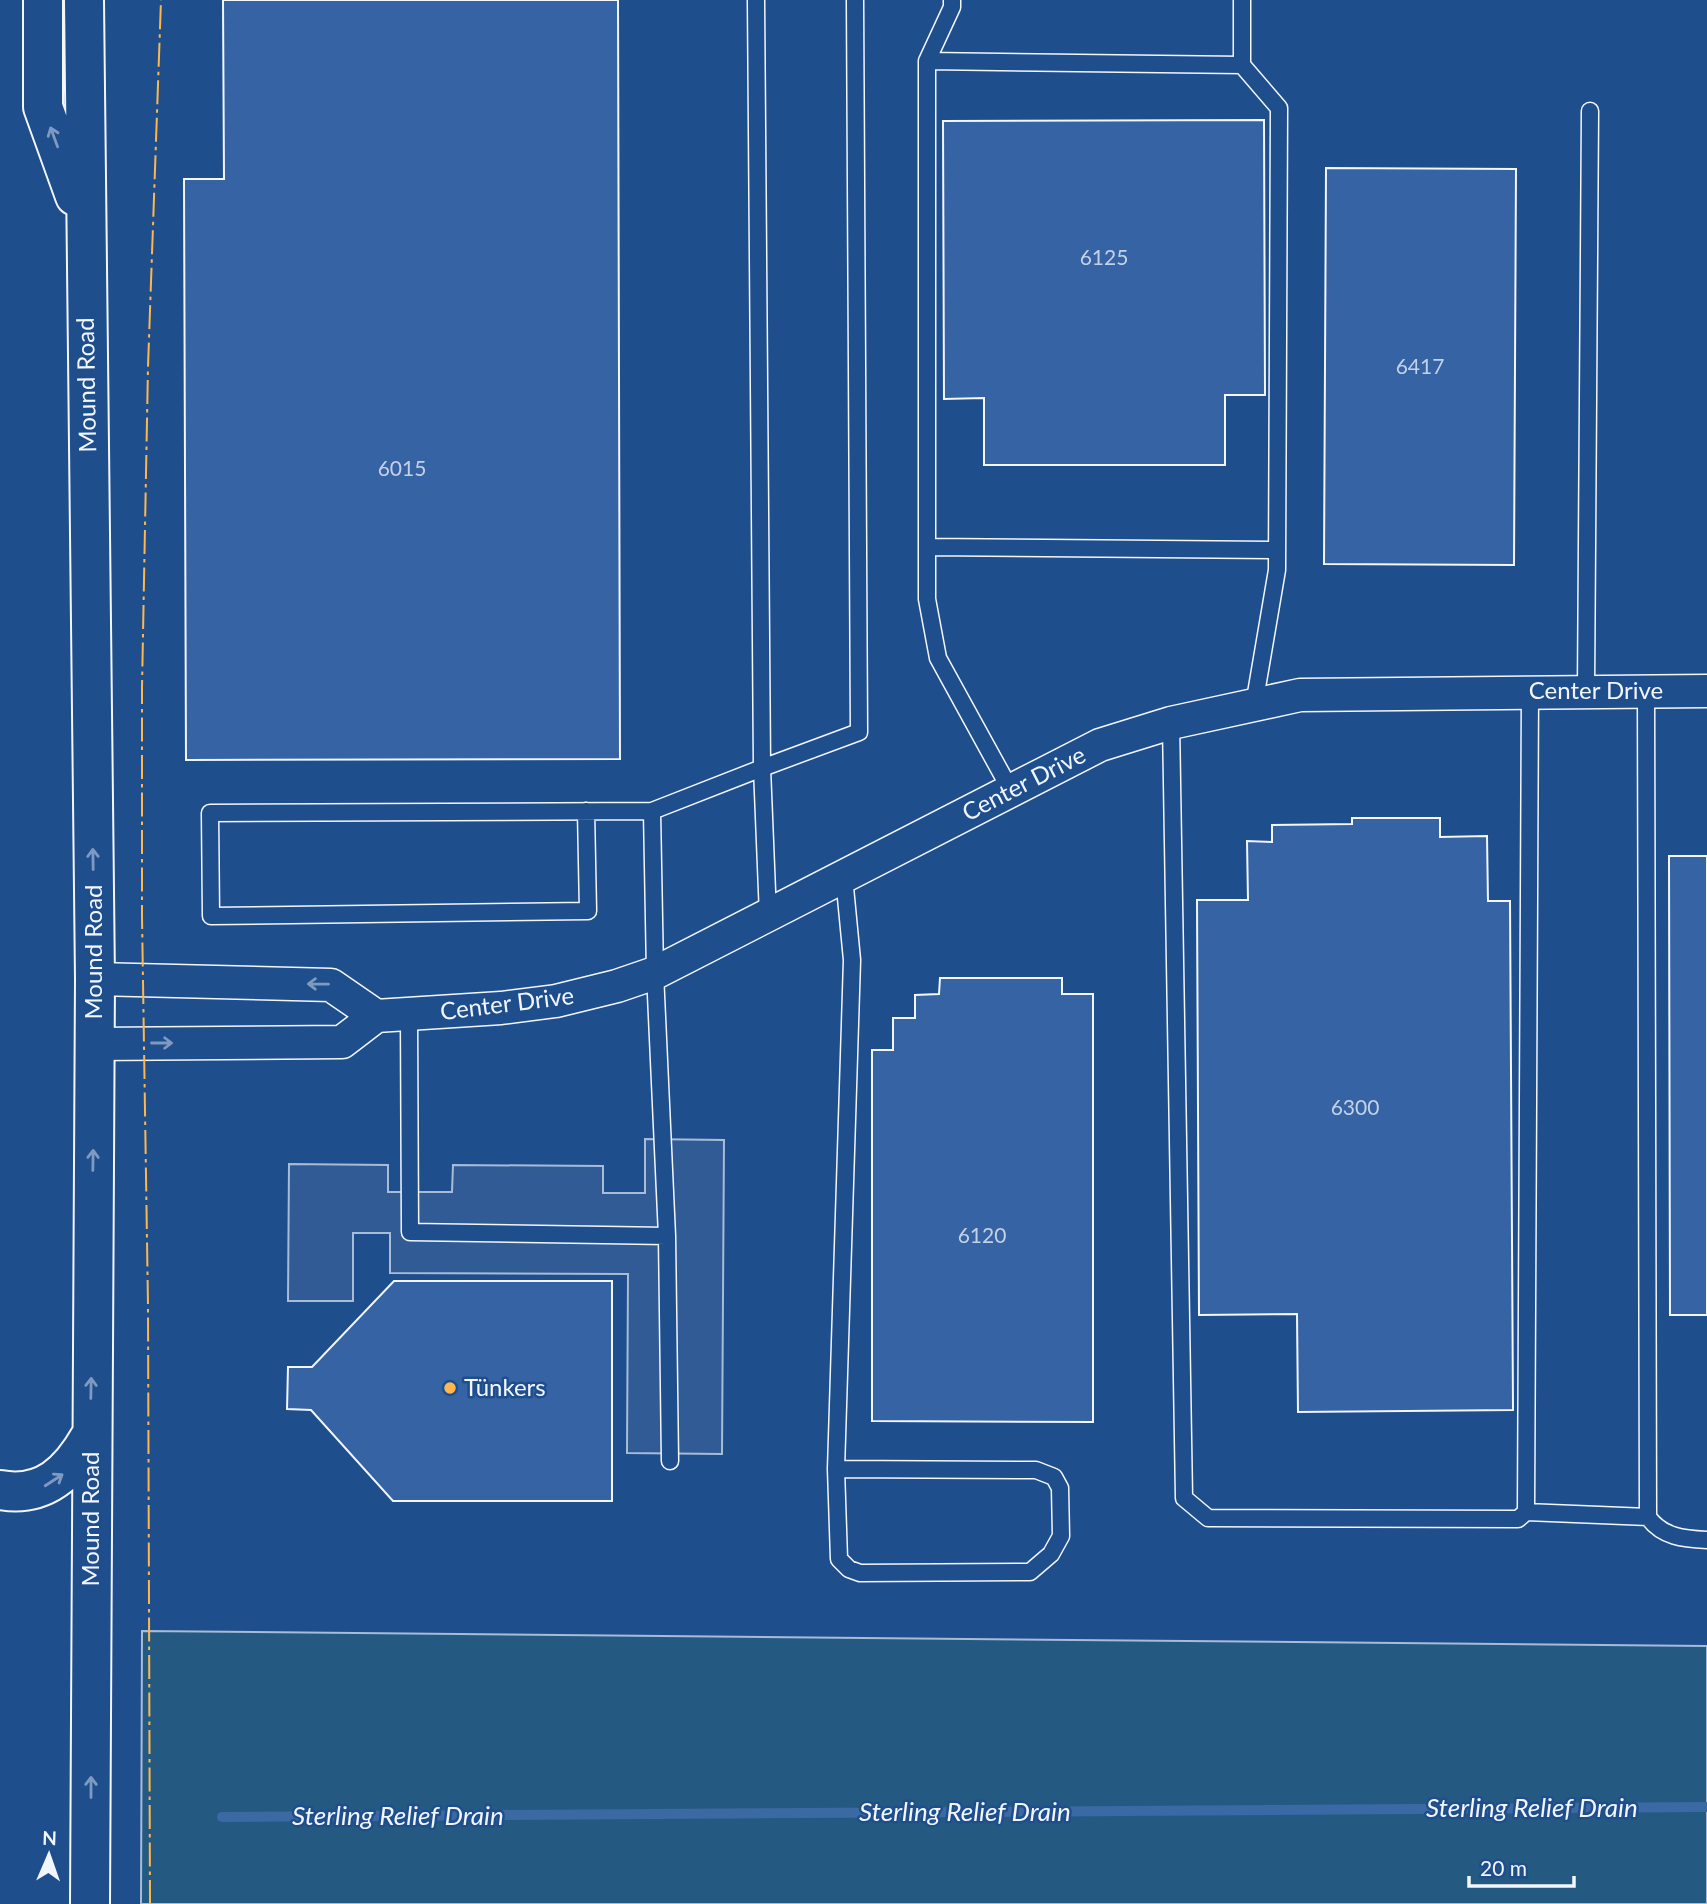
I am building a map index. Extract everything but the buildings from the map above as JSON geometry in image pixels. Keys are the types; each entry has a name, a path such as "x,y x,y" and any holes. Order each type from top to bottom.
{"main road":[{"path":"43,0 43,107 85,224"},
{"name":"Mound Road","path":"84,0 95,979 90,1437 90,1904"},
{"path":"0,1490 20,1492 53,1482 68,1471 90,1437"}],"street":[{"name":"Center Drive","path":"376,1016 409,1016 556,1001 617,986 654,973 1100,745 1171,723 1300,695 1586,690 1707,691"},
{"path":"94,1044 342,1042 376,1016 331,985 95,979"}],"lane":[{"path":"755,0 762,768 768,916"},
{"path":"586,811 588,911 211,916 210,813 586,811 652,811 859,732 855,0"},
{"path":"953,0 927,61 928,599 938,658 1010,789"},
{"path":"1242,0 1242,65 1279,108 1277,570 1254,705"},
{"path":"927,61 1242,65"},
{"path":"1586,690 1590,111"},
{"path":"927,547 1277,550"},
{"path":"1526,1512 1530,691"},
{"path":"1646,691 1648,1517 1656,1527 1682,1539 1707,1540"},
{"path":"1171,723 1184,1498 1208,1518 1518,1518 1526,1512 1648,1517"},
{"path":"652,811 654,973 667,1236 670,1461"},
{"path":"836,1469 1035,1470 1054,1477 1060,1488 1061,1536 1051,1554 1030,1572 860,1573 849,1569 839,1559 836,1469 852,960 844,877"},
{"path":"409,1016 411,1232 667,1236"}],"shaded area":[{"path":"645,1139 724,1140 722,1454 627,1453 628,1274 390,1273 390,1233 353,1233 353,1301 288,1301 289,1164 388,1165 388,1192 452,1192 453,1165 603,1166 603,1193 645,1193"},
{"name":"Sterling Relief Drain","path":"142,1631 1707,1646 1707,1904 141,1904"}],"waterway":[{"name":"Sterling Relief Drain","path":"222,1817 1707,1807"}],"power":[{"path":"150,1904 142,688 148,367 161,0"}],"place":[{"name":"Tünkers","path":"450,1388"}]}
